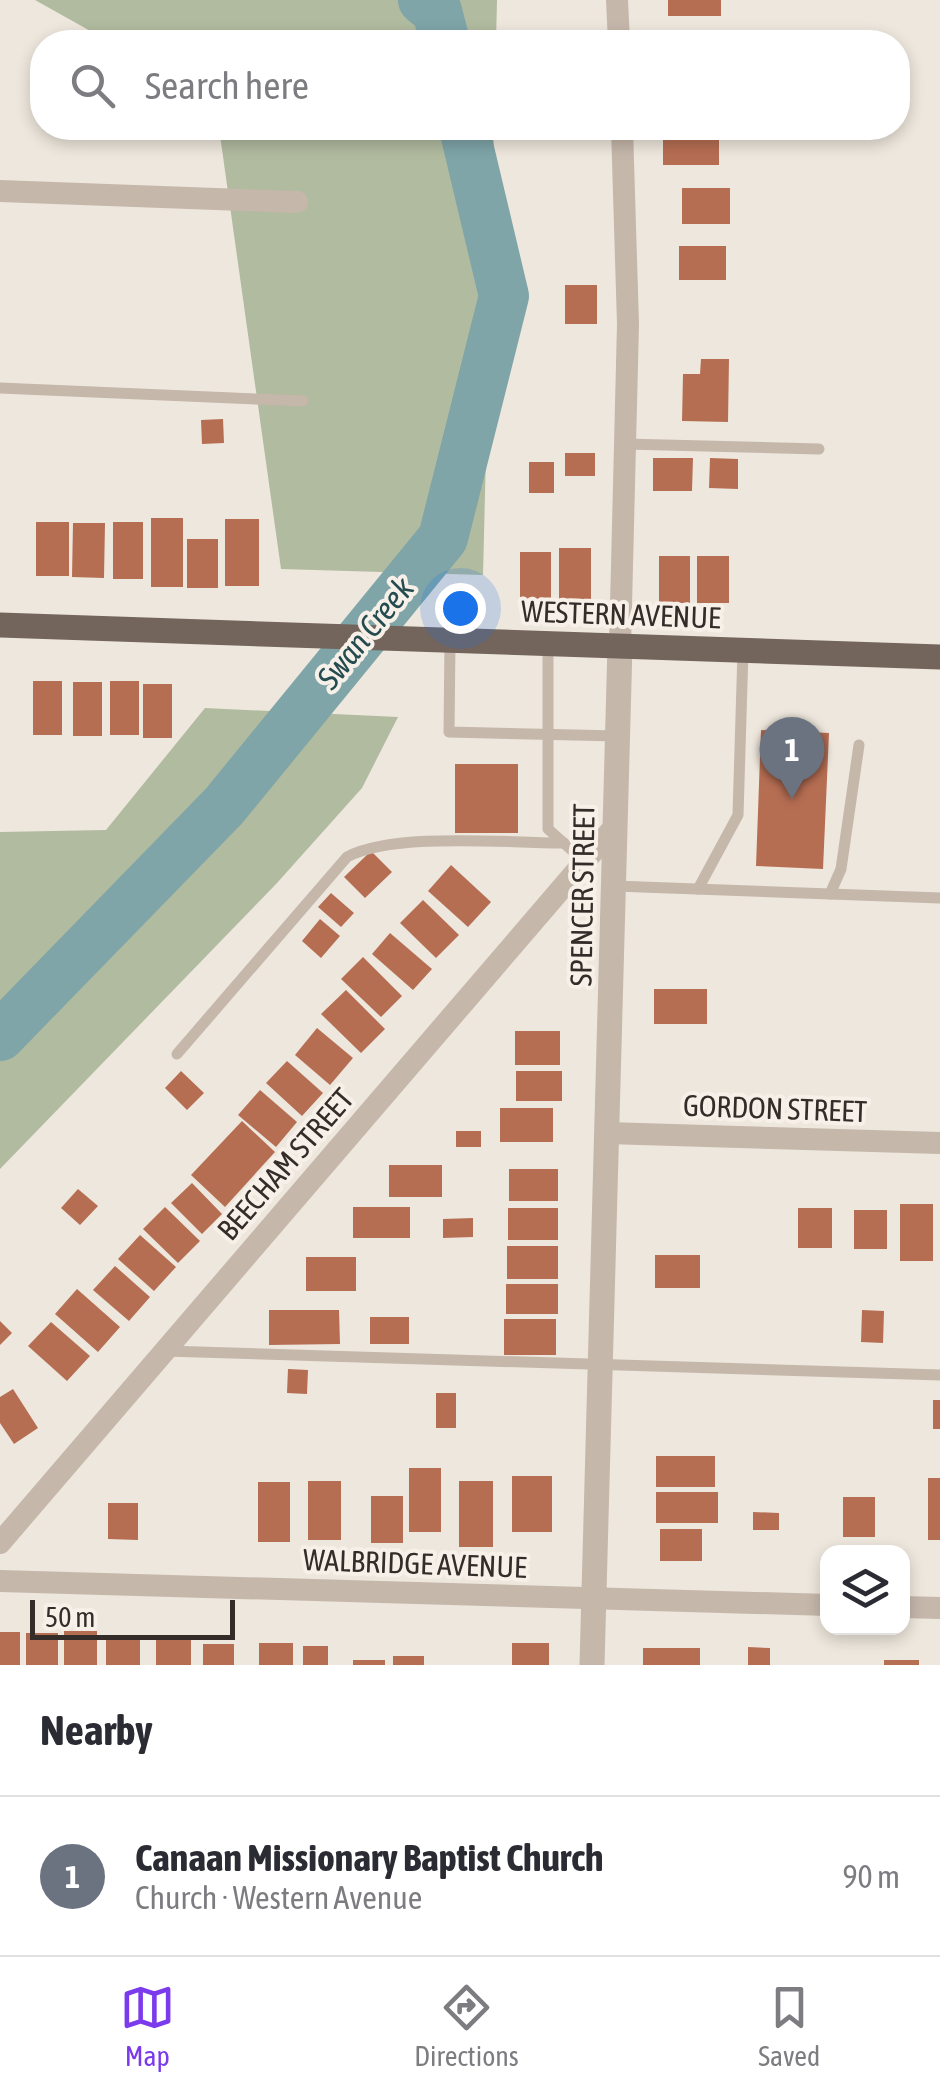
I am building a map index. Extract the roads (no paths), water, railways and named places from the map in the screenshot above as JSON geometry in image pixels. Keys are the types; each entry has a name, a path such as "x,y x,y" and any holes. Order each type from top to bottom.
{"main road":[{"name":"WESTERN AVENUE","path":"0,625 940,657"}],"street":[{"path":"617,0 618,30"},
{"name":"SPENCER STREET","path":"592,1665 625,444 628,273 622,140"},
{"path":"0,192 297,202"},
{"name":"BEECHAM STREET","path":"0,1542 616,825"},
{"name":"GORDON STREET","path":"607,1133 940,1143"},
{"name":"WALBRIDGE AVENUE","path":"0,1581 820,1605"},
{"path":"910,1607 940,1608"}],"lane":[{"path":"0,388 303,402"},
{"path":"625,444 819,449"},
{"path":"441,640 449,732 618,736"},
{"path":"548,644 548,829 584,861"},
{"path":"698,889 738,814 743,650"},
{"path":"830,894 841,869 859,745"},
{"path":"177,1054 324,880 361,849 400,842 564,844"},
{"path":"615,886 940,898"},
{"path":"163,1351 940,1375"}],"waterway":[{"name":"Swan Creek","path":"423,0 437,11 442,30"},
{"name":"Swan Creek","path":"0,1036 224,806 443,538 504,296 467,140"}],"place":[{"name":"Canaan Missionary Baptist Church","path":"792,799"}]}
